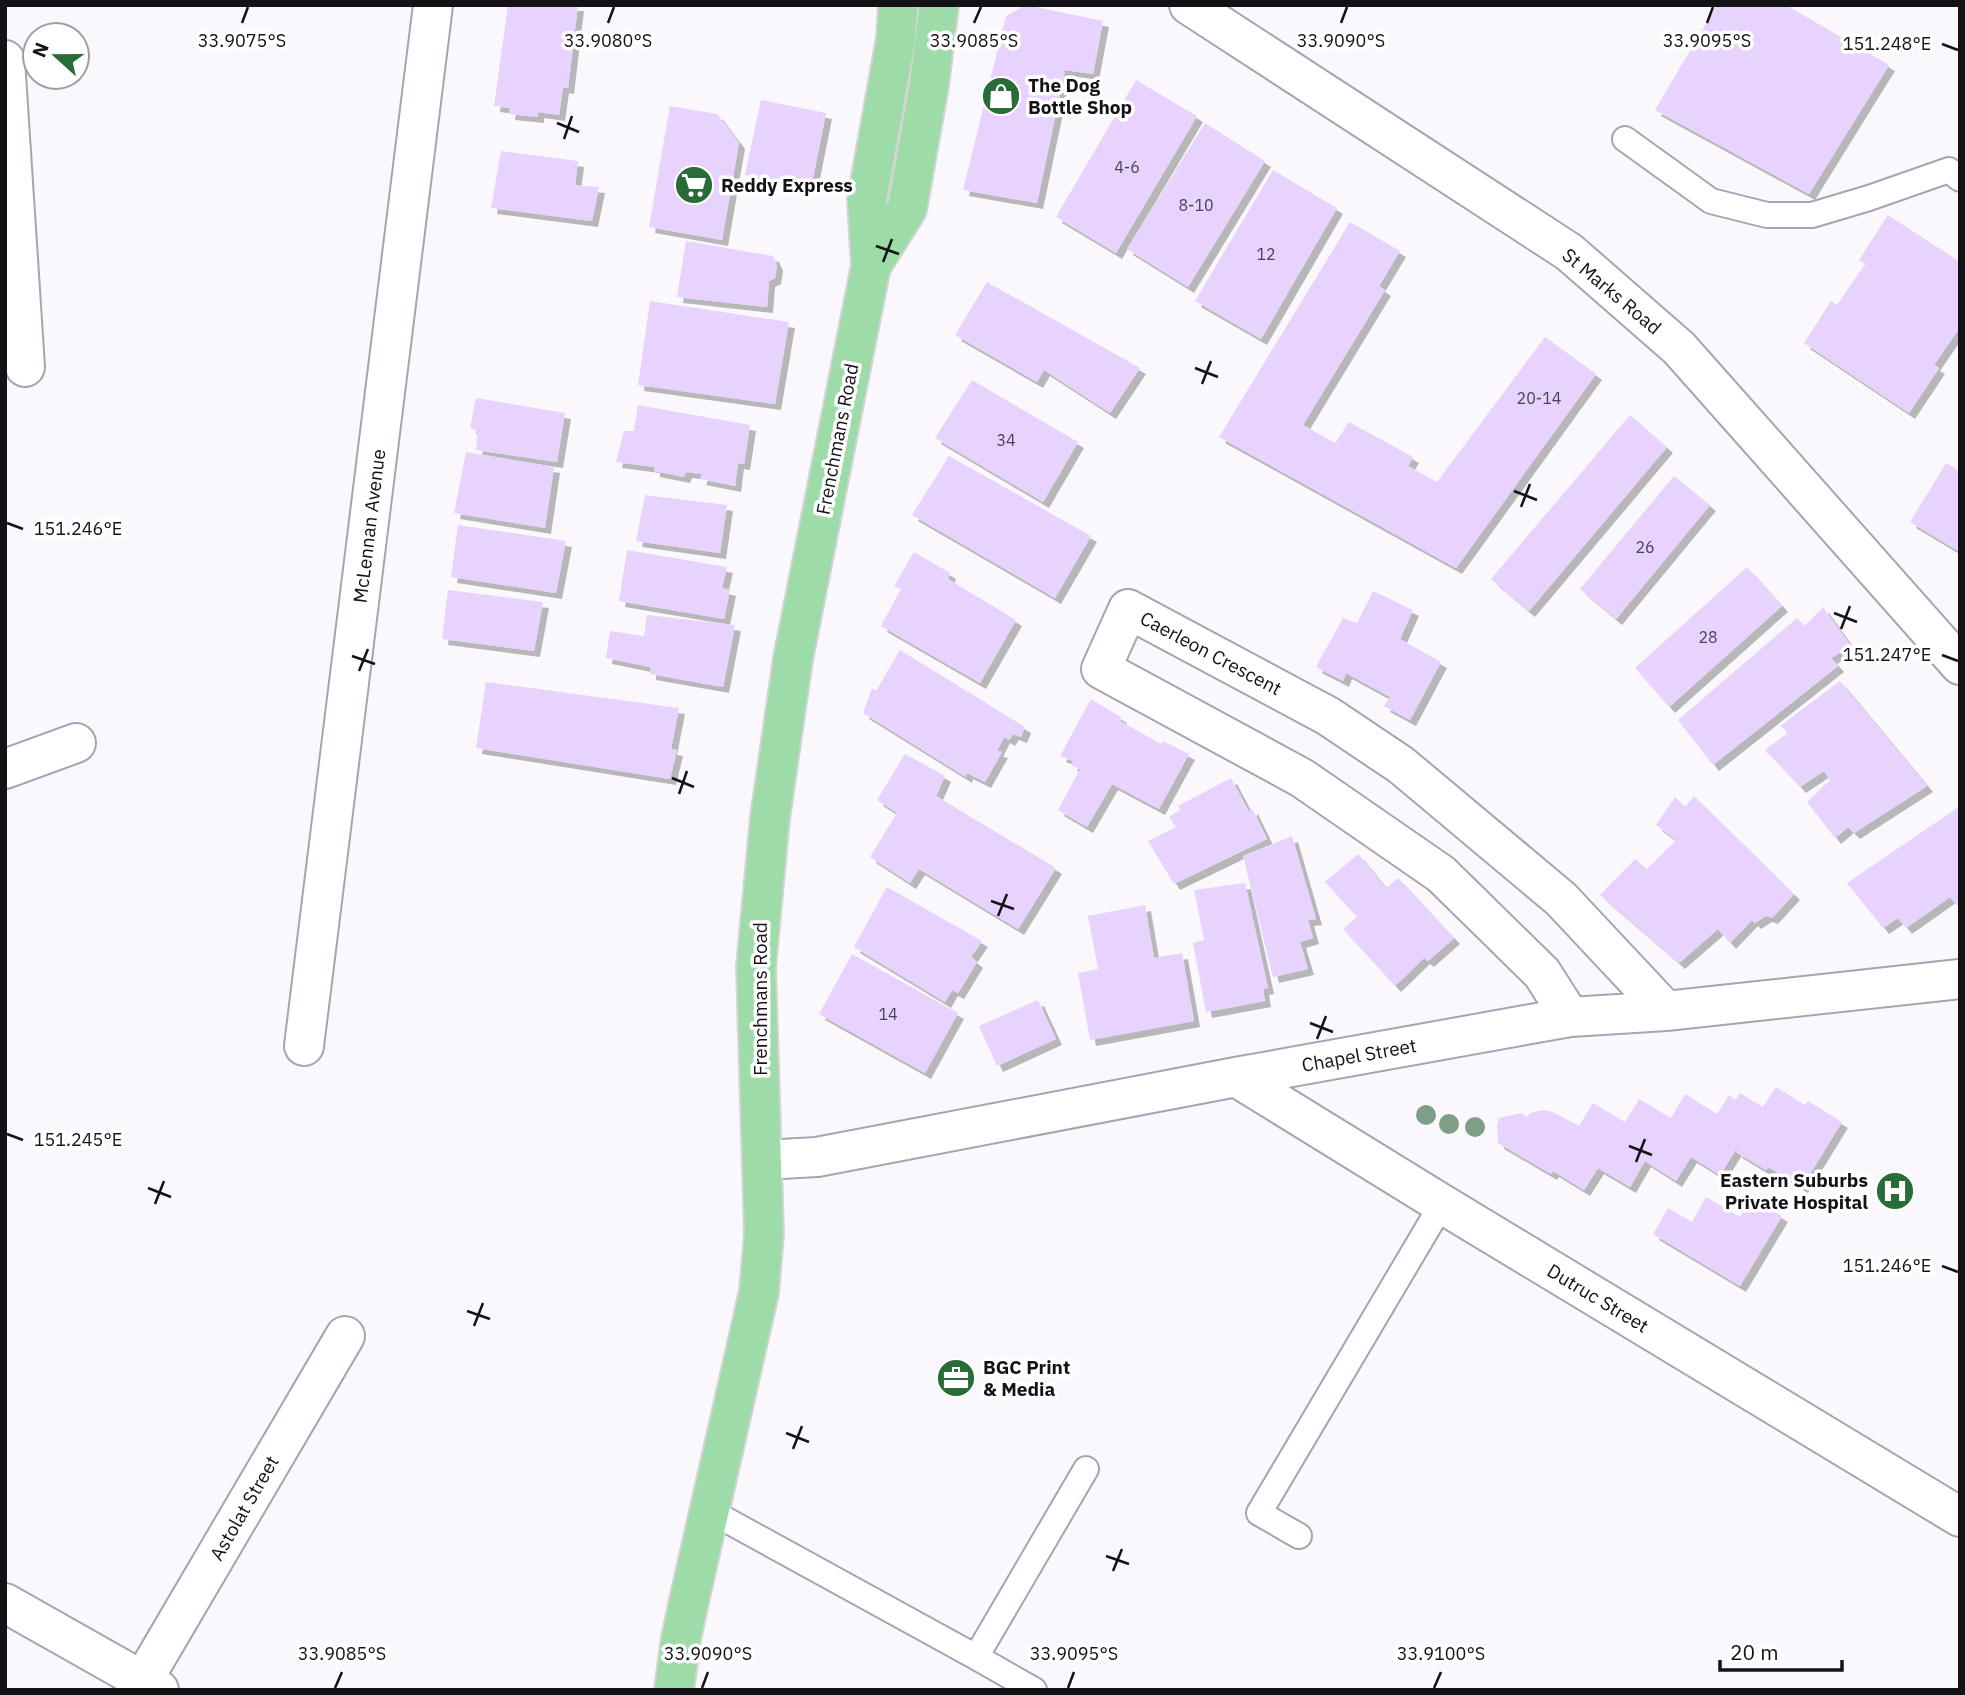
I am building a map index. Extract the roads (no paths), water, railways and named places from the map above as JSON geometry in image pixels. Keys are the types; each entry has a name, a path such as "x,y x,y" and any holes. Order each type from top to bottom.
{"main road":[{"name":"Frenchmans Road","path":"674,1690 689,1601 759,1292 764,1234 756,967 771,818 793,659 871,266 867,200 896,40 898,5"},
{"name":"Frenchmans Road","path":"871,266 907,209 929,85 939,5"}],"street":[{"name":"McLennan Avenue","path":"304,1046 433,5"},
{"name":"St Marks Road","path":"1189,5 1569,252 1679,348 1960,665"},
{"path":"5,60 25,367"},
{"name":"Caerleon Crescent","path":"1570,1017 1542,973 1441,874 1301,778 1101,670 1128,609 1328,716 1401,765 1562,899 1666,1011"},
{"path":"5,769 76,743"},
{"name":"Chapel Street","path":"763,1160 817,1157 1570,1017 1666,1011 1960,979"},
{"name":"Dutruc Street","path":"1236,1077 1960,1517"},
{"name":"Astolat Street","path":"151,1685 345,1336"},
{"path":"657,1690 689,1601"},
{"path":"5,1603 151,1685"}],"lane":[{"path":"1625,139 1711,201 1767,215 1812,215 1949,170 1960,178"},
{"path":"1299,1536 1259,1513 1442,1204"},
{"path":"976,1657 1086,1469"},
{"path":"710,1511 1034,1690"}],"place":[{"name":"The Dog Bottle Shop","path":"1001,96"},
{"name":"Reddy Express","path":"694,185"},
{"name":"Eastern Suburbs Private Hospital","path":"1895,1191"},
{"name":"BGC Print & Media","path":"956,1378"}]}
